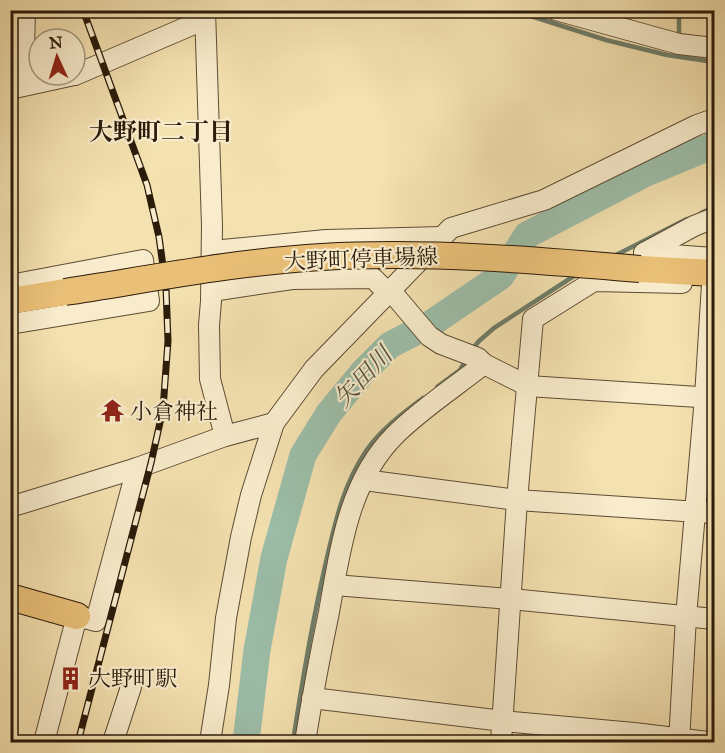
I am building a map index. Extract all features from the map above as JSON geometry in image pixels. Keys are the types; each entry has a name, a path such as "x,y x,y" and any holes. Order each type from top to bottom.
{"main road":[{"name":"大野町停車場線","path":"10,301 272,261 323,257 418,255 464,257 640,269 714,280"},
{"path":"10,597 77,616"}],"street":[{"path":"18,87 24,51 25,10"},
{"path":"556,10 679,44 714,48"},
{"path":"87,69 194,24 204,17"},
{"path":"204,17 212,251 209,325 210,379 225,436"},
{"path":"210,742 226,618 251,495 274,423 314,369 392,294 451,228 544,200 697,125 714,119"},
{"path":"714,218 644,253 714,258"},
{"path":"212,251 326,240 442,237"},
{"path":"10,285 143,260 149,301 10,324"},
{"path":"212,291 292,279 373,278 392,294 429,336 441,344 478,358 484,364 528,386 710,398"},
{"path":"501,742 517,500 533,319 594,281 714,280 705,512 686,617 680,741"},
{"path":"305,742 339,550 348,516 364,480 394,436 484,364"},
{"path":"10,507 137,468 225,436 274,423"},
{"path":"44,742 77,616 96,621 137,468"},
{"path":"364,480 517,500 705,512"},
{"path":"334,585 511,599 714,619"},
{"path":"113,742 131,687"},
{"path":"312,698 680,741 708,742"}],"waterway":[{"path":"512,10 606,40 667,55 714,62"},
{"path":"679,10 679,36"},
{"name":"矢田川","path":"246,742 257,650 274,558 303,455 329,413 363,372 390,345 429,325 501,276 527,235 644,174 714,145"},
{"path":"701,213 714,207"},
{"path":"612,257 687,219"},
{"path":"471,351 494,328 577,274"},
{"path":"437,387 460,370 467,358"},
{"path":"293,742 316,607 333,533 351,477 378,436 423,398"}],"railway":[{"path":"78,742 151,463 163,409 168,341 166,288 159,237 147,185 83,10"}],"place":[{"name":"小倉神社","path":"112,411"},
{"name":"大野町駅","path":"71,678"}],"district":[{"name":"大野町二丁目","path":"161,132"}]}
